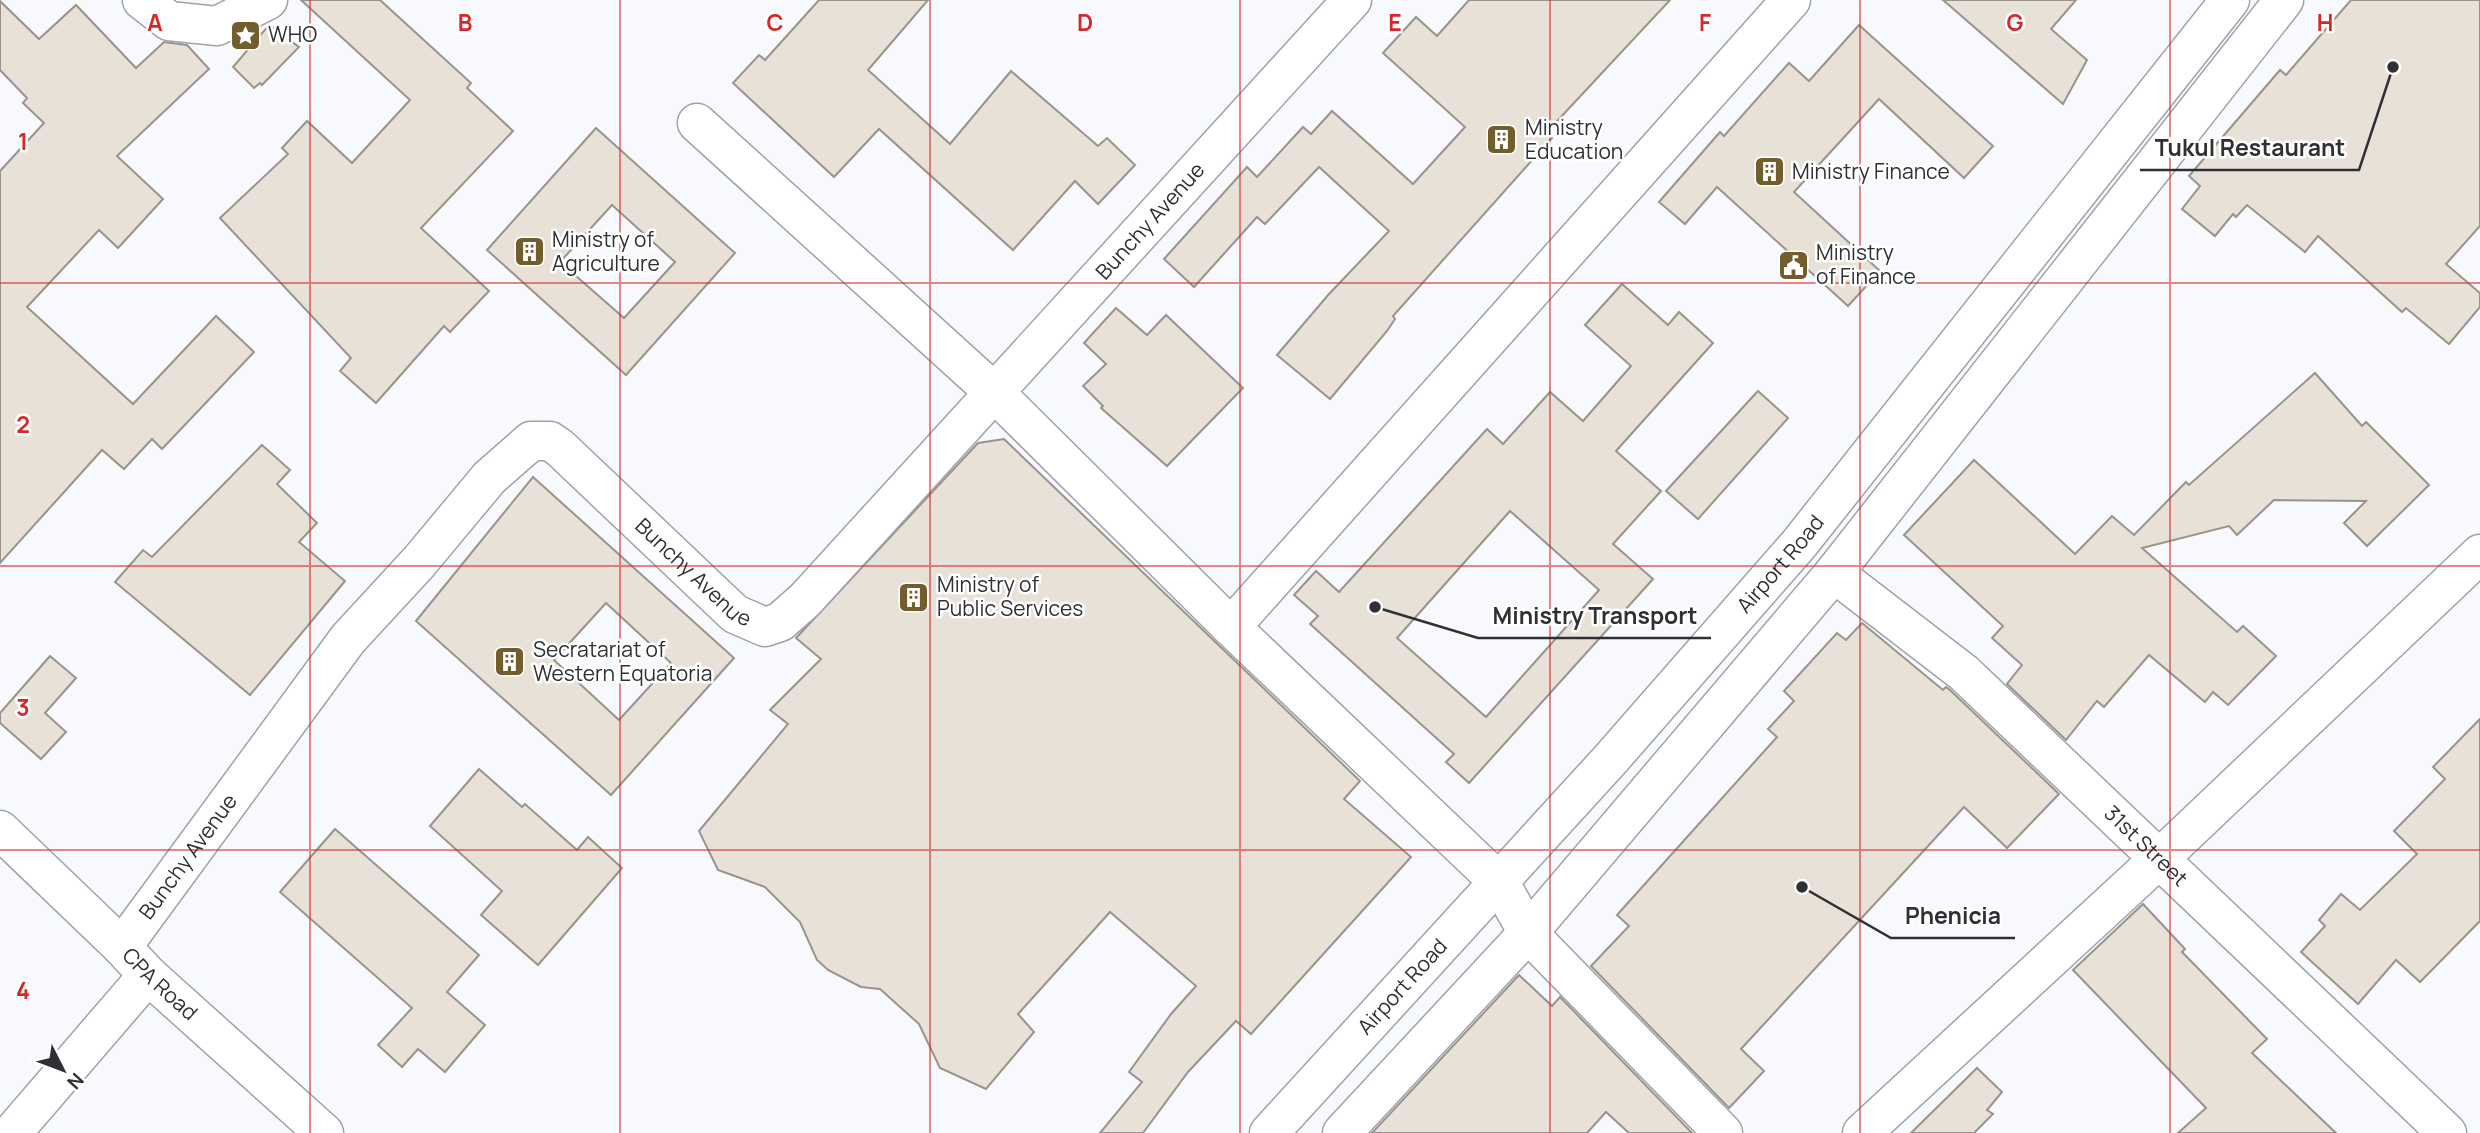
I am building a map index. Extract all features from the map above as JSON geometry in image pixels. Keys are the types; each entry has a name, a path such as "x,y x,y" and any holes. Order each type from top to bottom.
{"street":[{"path":"142,0 169,21 218,26 268,0"},
{"name":"Bunchy Avenue","path":"122,947 348,639 419,562 489,478 531,441 550,440 560,448 735,614 765,627 780,622 805,600 996,394 1352,0"},
{"path":"1231,627 1791,0"},
{"name":"Airport Road","path":"1269,1133 1500,883 1799,544 2230,0"},
{"path":"1342,1133 1528,933 1834,573 2284,0"},
{"path":"697,123 996,394 1231,627 1500,883 1528,933 1723,1133"},
{"path":"1862,1133 2159,859 2479,556"},
{"name":"31st Street","path":"1834,573 1964,673 2447,1133"},
{"name":"CPA Road","path":"0,830 148,975 324,1133"},
{"path":"12,1133 148,975"}],"building":[{"path":"301,0 380,0 471,83 467,88 513,131 421,228 489,291 450,332 444,326 376,403 340,371 351,358 220,218 288,154 282,148 307,121 352,163 410,100"},
{"path":"819,0 928,0 868,70 950,144 1011,71 1098,146 1107,138 1135,165 1098,204 1075,181 1013,250 879,129 834,177 733,83 759,55 765,60"},
{"path":"1469,0 1670,0 1546,133 1552,138 1393,316 1395,319 1387,331 1330,399 1277,355 1329,294 1389,231 1319,167 1265,224 1257,217 1194,287 1164,259 1247,167 1257,177 1303,127 1311,134 1332,111 1413,184 1465,127 1383,53 1416,17 1437,36"},
{"path":"1943,0 2076,0 2051,29 2087,60 2063,104"},
{"path":"2351,0 2480,0 2480,226 2446,264 2480,293 2480,307 2449,344 2406,308 2402,312 2318,236 2305,252 2247,205 2236,217 2233,214 2215,236 2182,209 2200,186 2189,176 2280,70 2286,75"},
{"path":"0,1 39,39 76,5 136,68 164,42 187,45 209,69 117,156 163,199 118,248 99,230 27,307 133,404 216,316 254,352 162,449 152,439 124,469 102,450 0,563 0,171 44,123 23,103 27,98 0,70"},
{"path":"269,25 299,47 262,85 260,83 254,88 233,67"},
{"name":"Ministry Finance","path":"1859,25 1993,146 1964,178 1879,99 1794,192 1880,271 1848,306 1717,187 1685,224 1659,202 1720,132 1724,136 1789,63 1809,81"},
{"name":"Ministry of Agriculture","path":"596,128 735,253 626,375 487,250","holes":["612,205 675,262 624,318 560,262"]},
{"path":"1622,284 1668,325 1679,312 1713,343 1616,451 1661,491 1613,544 1653,579 1469,783 1446,762 1454,754 1310,624 1318,616 1294,595 1316,571 1339,592 1487,429 1503,444 1550,392 1583,421 1631,366 1585,325","holes":["1510,511 1599,590 1486,717 1397,638"]},
{"path":"1116,308 1147,335 1166,315 1243,388 1167,466 1101,408 1103,406 1083,386 1106,364 1084,343"},
{"path":"2315,373 2362,426 2366,422 2429,485 2367,546 2344,523 2366,501 2274,500 2237,535 2229,526 2142,548 2237,632 2243,626 2276,656 2228,705 2213,692 2205,702 2149,655 2104,707 2097,701 2066,740 2007,684 2022,665 1992,638 2003,626 1904,535 1974,460 2075,554 2112,516 2134,535 2186,482 2189,485"},
{"path":"1758,391 1788,418 1698,519 1666,491"},
{"path":"1004,439 1360,781 1344,799 1411,857 1251,1034 1236,1021 1188,1072 1143,1133 1100,1133 1142,1082 1129,1072 1171,1014 1196,986 1110,912 1018,1014 1034,1032 986,1089 940,1068 919,1024 880,989 861,987 828,970 817,960 800,922 765,887 718,870 699,831 788,724 770,710 821,659 796,638 978,443"},
{"path":"262,445 290,470 277,484 317,523 299,542 345,581 250,695 115,582 143,550 152,557"},
{"name":"Secratariat of Western Equatoria","path":"533,477 734,658 611,795 416,621","holes":["606,603 671,663 619,720 554,660"]},
{"path":"1862,623 1943,690 1946,687 1950,690 2059,794 2007,848 1964,807 1741,1049 1764,1071 1729,1108 1591,966 1629,926 1617,915 1777,737 1768,729 1794,701 1784,691 1837,633 1846,640"},
{"path":"50,656 76,678 45,713 66,732 41,759 0,723 0,713"},
{"path":"2480,719 2480,921 2420,982 2396,960 2358,1004 2301,952 2325,926 2319,920 2341,894 2360,910 2417,854 2394,831 2445,779 2433,767"},
{"path":"479,769 522,807 525,804 577,850 588,837 622,868 538,965 481,915 502,891 430,826"},
{"path":"335,829 479,955 447,992 485,1025 445,1072 418,1049 402,1067 378,1045 412,1008 280,892"},
{"path":"2143,904 2185,949 2182,952 2267,1039 2252,1053 2336,1133 2178,1133 2206,1108 2073,970"},
{"path":"1519,975 1552,1006 1560,997 1692,1133 1629,1133 1606,1112 1587,1133 1372,1133"},
{"path":"1977,1068 2002,1092 1987,1110 1993,1114 1974,1133 1911,1133"}],"place":[{"name":"WHO","path":"245,35"},
{"name":"Tukul Restaurant","path":"2393,67"},
{"name":"Ministry Education","path":"1502,140"},
{"name":"Ministry Finance","path":"1769,172"},
{"name":"Ministry of Agriculture","path":"529,252"},
{"name":"Ministry of Finance","path":"1793,265"},
{"name":"Ministry of Public Services","path":"914,597"},
{"name":"Ministry Transport","path":"1375,607"},
{"name":"Secratariat of Western Equatoria","path":"510,662"},
{"name":"Phenicia","path":"1802,887"}]}
